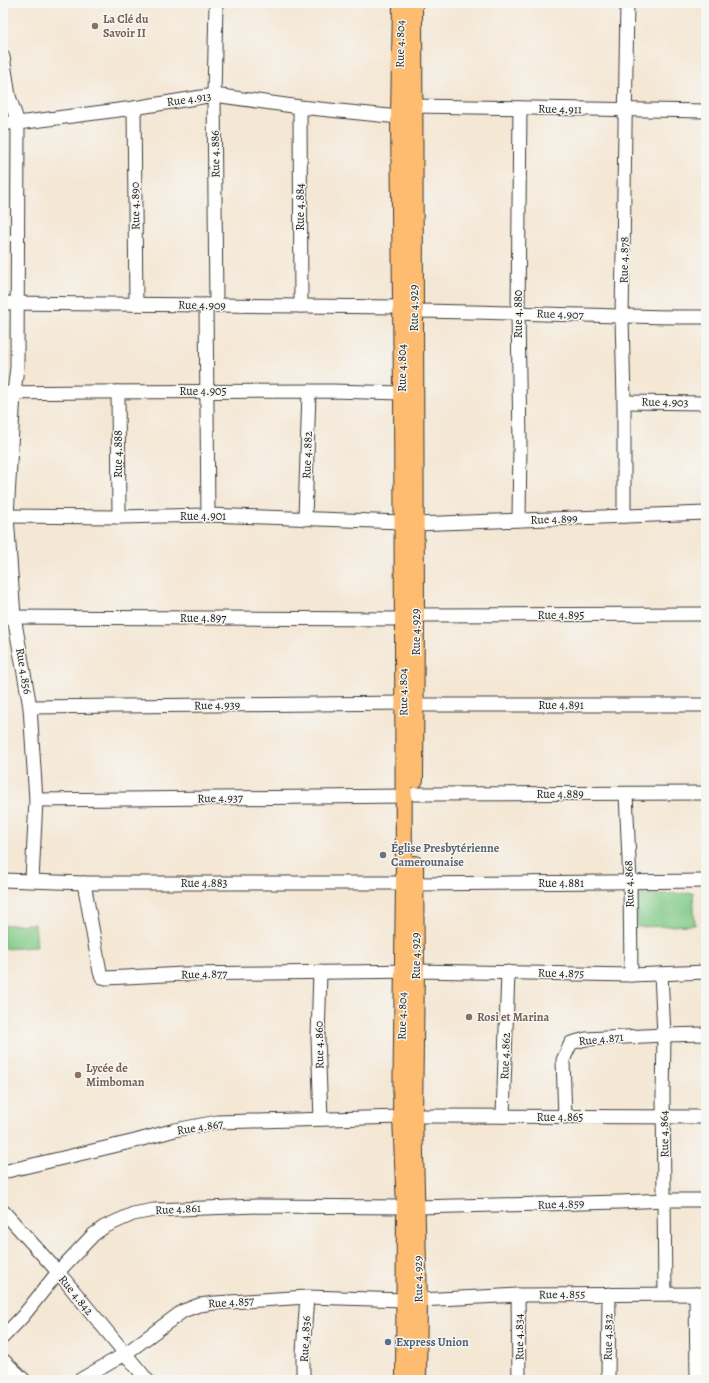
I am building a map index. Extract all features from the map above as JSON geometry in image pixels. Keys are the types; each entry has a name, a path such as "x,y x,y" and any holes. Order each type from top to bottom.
{"main road":[{"name":"Rue 4.804","path":"401,3 399,117 408,309 402,393 409,523 410,884 408,1116 412,1300 404,1380"},
{"name":"Rue 4.929","path":"409,523 408,309 414,106 414,3"},
{"name":"Rue 4.929","path":"412,1300 418,1380"}],"street":[{"name":"Rue 4.886","path":"208,515 207,391 211,305 216,3"},
{"name":"Rue 4.878","path":"624,516 622,317 627,3"},
{"name":"Rue 4.856","path":"3,57 9,96 18,123 17,367 8,393 5,516 9,617 30,707 36,800 32,880"},
{"name":"Rue 4.913","path":"3,123 18,123 134,108 214,94 300,108 399,117"},
{"name":"Rue 4.911","path":"414,106 706,111"},
{"name":"Rue 4.890","path":"134,108 136,304"},
{"name":"Rue 4.884","path":"300,108 300,306"},
{"name":"Rue 4.880","path":"519,520 520,444 518,312 520,108"},
{"name":"Rue 4.909","path":"3,303 300,306 408,309"},
{"name":"Rue 4.907","path":"408,309 622,317 706,318"},
{"name":"Rue 4.905","path":"8,393 207,391 402,393"},
{"name":"Rue 4.882","path":"305,519 309,391"},
{"name":"Rue 4.888","path":"118,392 119,517"},
{"name":"Rue 4.903","path":"624,402 706,403"},
{"name":"Rue 4.899","path":"409,523 706,513"},
{"name":"Rue 4.901","path":"5,516 119,517 208,515 409,523"},
{"name":"Rue 4.895","path":"409,617 706,614"},
{"name":"Rue 4.897","path":"9,617 409,617"},
{"name":"Rue 4.939","path":"30,707 410,704"},
{"name":"Rue 4.891","path":"410,704 706,705"},
{"name":"Rue 4.889","path":"409,795 706,793"},
{"name":"Rue 4.868","path":"626,794 630,882 631,975"},
{"name":"Rue 4.937","path":"36,800 409,795"},
{"name":"Rue 4.883","path":"3,880 84,883 410,884"},
{"name":"Rue 4.881","path":"410,884 706,881"},
{"name":"Rue 4.877","path":"84,883 102,977 184,974 409,971"},
{"name":"Rue 4.875","path":"409,971 631,975 706,972"},
{"name":"Rue 4.860","path":"320,972 318,1038 321,1118"},
{"name":"Rue 4.862","path":"503,1116 508,972"},
{"name":"Rue 4.864","path":"661,974 664,1035 663,1095 665,1294"},
{"name":"Rue 4.871","path":"565,1117 563,1060 571,1043 586,1039 706,1034"},
{"name":"Rue 4.865","path":"408,1116 706,1117"},
{"name":"Rue 4.867","path":"3,1172 196,1125 217,1122 408,1116"},
{"name":"Rue 4.859","path":"411,1207 706,1200"},
{"name":"Rue 4.861","path":"3,1337 23,1316 58,1272 93,1235 104,1227 133,1214 154,1210 257,1206 411,1207"},
{"name":"Rue 4.842","path":"3,1211 58,1272 147,1380"},
{"name":"Rue 4.832","path":"608,1380 609,1294"},
{"name":"Rue 4.855","path":"412,1300 518,1295 701,1294"},
{"path":"697,1380 701,1294"},
{"name":"Rue 4.834","path":"518,1295 519,1380"},
{"name":"Rue 4.857","path":"80,1380 125,1354 183,1311 199,1305 307,1298 412,1300"},
{"name":"Rue 4.836","path":"303,1380 303,1352 307,1298"},
{"path":"3,1360 24,1380"}],"green space":[{"path":"693,893 695,925 637,927 636,895"},
{"path":"35,924 37,947 3,949 3,925"}],"place":[{"name":"La Clé du Savoir II","path":"95,26"},
{"name":"Église Presbytérienne Camerounaise","path":"383,855"},
{"name":"Rosi et Marina","path":"469,1017"},
{"name":"Lycée de Mimboman","path":"78,1075"},
{"name":"Express Union","path":"388,1342"}]}
